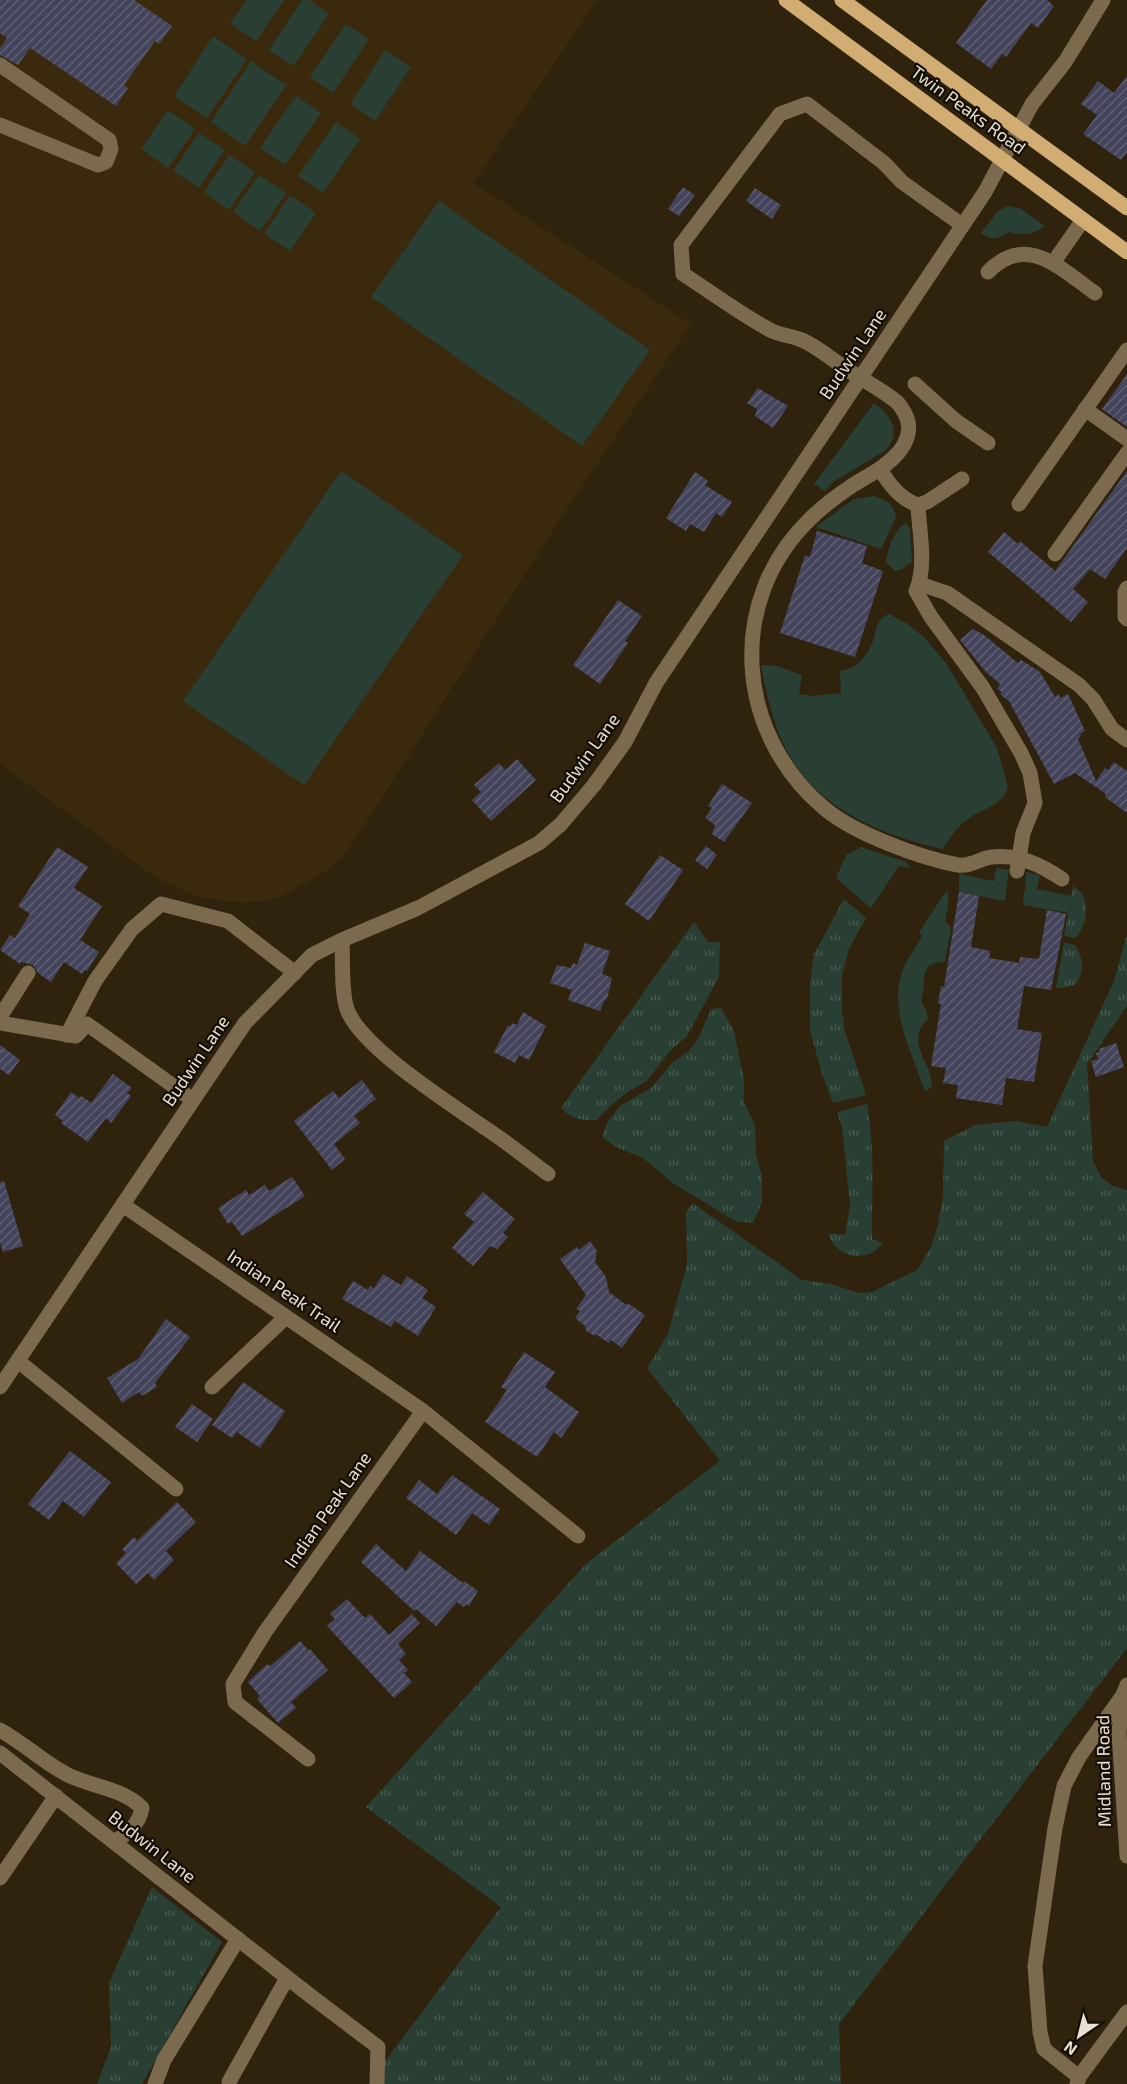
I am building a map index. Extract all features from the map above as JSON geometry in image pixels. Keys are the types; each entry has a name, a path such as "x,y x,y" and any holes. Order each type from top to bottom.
{"main road":[{"name":"Twin Peaks Road","path":"786,0 1127,252"},
{"name":"Twin Peaks Road","path":"842,0 1127,208"}],"street":[{"name":"Budwin Lane","path":"0,1387 245,1023 312,955 418,908 539,843 561,824 594,785 626,742 656,683 985,192 1032,105 1065,62 1103,0"},
{"path":"0,65 108,140 111,149 106,162 98,165 0,125"},
{"path":"962,225 902,183 884,163 807,104 780,114 681,245 683,274 773,331 806,341 899,405 909,421 909,431 900,451 880,469 830,500 789,542 770,573 758,606 753,632 752,670 758,701 769,737 785,766 806,792 828,812 846,824 882,841 961,866 991,857 1018,864 1041,865 1062,879"},
{"path":"1053,263 1083,220"},
{"path":"988,272 997,263 1024,254 1034,254 1053,263 1095,293"},
{"path":"1019,504 1127,350"},
{"path":"915,384 956,421 988,443"},
{"path":"1085,409 1127,439"},
{"path":"1055,554 1127,453"},
{"path":"880,469 889,484 900,495 911,503 918,504 927,502 962,479"},
{"path":"918,504 921,559 918,587 942,633 982,688 1021,753 1030,773 1035,803 1023,833 1018,864"},
{"path":"918,587 947,593 1079,685 1093,699 1112,729 1127,740"},
{"path":"1127,588 1125,618 1127,619"},
{"path":"67,1035 95,981 132,929 161,904 228,921 295,973"},
{"path":"342,940 346,1008 366,1035 432,1093 548,1174"},
{"path":"0,1017 28,973"},
{"path":"0,1023 76,1036 87,1024 193,1100"},
{"name":"Indian Peak Trail","path":"123,1204 423,1411 578,1536"},
{"path":"212,1387 286,1317"},
{"path":"18,1361 176,1489"},
{"name":"Indian Peak Lane","path":"308,1759 235,1702 233,1684 265,1632 423,1411"},
{"path":"1125,1690 1079,1757 1064,1786 1055,1828 1035,1966 1040,2032 1044,2049 1078,2081 1127,2012"},
{"name":"Midland Road","path":"1125,1690 1119,1732 1127,1857"},
{"path":"0,1730 28,1751 70,1776 114,1791 137,1803 142,1808 136,1824 127,1834 114,1842"},
{"name":"Budwin Lane","path":"0,1753 287,1978 378,2046 377,2084"},
{"path":"0,1878 56,1796"},
{"path":"155,2084 169,2051 238,1939"},
{"path":"229,2082 287,1978"}],"shaded area":[{"path":"0,0 597,0 473,183 691,324 563,515 344,855 328,870 282,896 265,901 241,903 197,896 171,885 151,874 0,764"}],"green space":[{"path":"247,0 284,0 256,41 230,23"},
{"path":"302,0 309,0 329,14 294,66 269,50"},
{"path":"346,24 369,39 333,93 310,77"},
{"path":"213,36 247,59 207,118 174,96"},
{"path":"385,50 411,67 375,121 350,104"},
{"path":"251,61 286,85 245,146 211,122"},
{"path":"296,96 321,113 285,165 260,148"},
{"path":"168,110 195,129 168,168 141,149"},
{"path":"336,122 360,139 323,193 298,176"},
{"path":"199,133 225,150 199,188 173,171"},
{"path":"229,155 255,172 229,210 204,192"},
{"path":"259,175 286,193 260,231 233,212"},
{"path":"290,195 316,213 290,251 264,234"},
{"path":"439,201 650,350 582,446 371,297"},
{"path":"1008,206 1020,208 1045,226 1032,233 1009,232 995,238 989,238 981,233 998,211"},
{"path":"874,403 880,407 892,424 894,431 891,444 886,450 833,482 825,491 814,484"},
{"path":"341,471 463,555 304,785 183,701"},
{"path":"874,496 889,503 896,517 881,549 816,527 854,499"},
{"path":"906,523 910,528 912,562 895,571 886,562 887,557 895,535"},
{"path":"889,614 906,623 925,638 946,663 997,748 1008,787 996,803 960,825 943,849 900,837 858,820 821,794 805,778 786,749 776,726 766,690 761,665 777,666 802,675 799,694 814,696 841,693 840,671 861,661 872,643 879,622"},
{"path":"861,847 906,862 910,868 899,866 871,908 836,878 846,855"},
{"path":"996,868 1009,870 1006,890 994,881"},
{"path":"1026,872 1040,875 1037,889 1025,893"},
{"path":"959,874 994,881 1006,890 1005,901 959,892"},
{"path":"1073,886 1083,897 1086,910 1083,925 1076,938 1064,936"},
{"path":"1037,889 1071,896 1068,913 1023,905 1024,892"},
{"path":"948,891 945,922 951,928 945,962 930,965 927,969 921,1001 928,1019 921,1028 918,1044 931,1076 932,1086 927,1091 924,1089 904,1032 898,1002 899,987 904,967 922,936 919,933 943,895"},
{"path":"844,899 866,918 849,949 842,975 842,1011 845,1032 866,1095 833,1103 810,1030 810,984 814,954"},
{"path":"694,922 708,942 720,942 719,977 687,1036 670,1051 647,1081 629,1091 597,1120 582,1120 569,1115 561,1108"},
{"path":"1127,934 1127,1006 1087,1064 1093,1161 1101,1177 1113,1186 1127,1190 1127,1648 839,2024 841,2084 368,2084 501,1907 366,1807 587,1563 720,1461 647,1368 668,1334 687,1264 686,1212 693,1203 802,1280 831,1284 859,1293 872,1292 917,1270 931,1247 938,1225 943,1196 944,1141 975,1125 1016,1121 1047,1127 1114,981"},
{"path":"1064,943 1075,945 1080,955 1082,969 1076,984 1056,988"},
{"path":"721,1008 734,1031 744,1080 744,1102 755,1125 756,1155 762,1176 762,1203 753,1223 735,1221 673,1183 643,1158 616,1147 602,1137 607,1123 620,1106 651,1088 673,1062 688,1052 699,1037 711,1009"},
{"path":"867,1104 872,1155 872,1239 883,1243 869,1254 852,1256 838,1248 828,1233 845,1235 850,1205 842,1127 837,1112"},
{"path":"152,1887 222,1942 142,2084 97,2084 111,2047 109,1983"}],"building":[{"path":"0,0 134,0 172,26 159,44 155,41 124,85 128,88 116,106 30,48 18,65 0,55 0,48 7,38 0,33"},
{"path":"987,0 1047,0 1054,6 1038,28 1031,23 1006,57 1002,54 991,69 956,43"},
{"path":"1127,76 1127,152 1121,160 1083,134 1097,115 1081,104 1098,81 1114,93"},
{"path":"683,187 695,195 679,216 668,209"},
{"path":"755,188 781,205 772,219 746,201"},
{"path":"1127,374 1127,427 1102,409"},
{"path":"758,388 788,406 773,428 755,416 757,409 747,403"},
{"path":"1127,471 1127,548 1105,579 1090,569 1073,589 1088,602 1071,622 988,552 1004,532 1018,544 1020,541 1055,571"},
{"path":"695,472 708,481 705,485 732,502 722,517 716,513 704,532 690,524 686,531 666,518"},
{"path":"817,531 867,546 862,563 883,571 855,657 780,633 805,555 810,557"},
{"path":"618,600 642,616 625,641 628,643 600,684 573,665"},
{"path":"973,629 984,635 1018,663 1021,660 1040,672 1055,697 1059,694 1060,698 1068,694 1085,731 1078,739 1096,781 1105,768 1108,770 1114,762 1127,771 1127,813 1105,797 1106,794 1075,773 1054,784 1009,701 997,689 1000,684 985,671 960,640"},
{"path":"517,759 536,780 491,821 472,800 481,792 474,785 499,763 505,770"},
{"path":"722,784 752,803 724,842 712,834 715,825 705,818 712,808 708,806"},
{"path":"706,846 717,855 707,869 695,860"},
{"path":"57,847 88,867 74,888 102,906 80,940 99,952 87,971 85,970 82,974 64,962 51,982 38,973 33,965 21,962 20,964 0,950 10,935 15,938 30,914 18,906"},
{"path":"660,855 683,870 649,921 625,904"},
{"path":"959,892 979,896 971,947 990,951 989,958 1019,963 1020,957 1039,959 1047,910 1066,914 1051,990 1024,986 1017,1029 1042,1033 1034,1082 1006,1078 1002,1105 956,1098 958,1085 943,1083 946,1068 931,1066 941,1004 938,1003 941,986 944,987"},
{"path":"585,943 610,951 602,974 612,978 607,999 600,1011 568,1000 572,990 550,983 557,965 571,968 573,963 577,965"},
{"path":"523,1012 546,1026 529,1060 519,1055 515,1063 494,1052 508,1025 510,1027 512,1023 517,1025"},
{"path":"1116,1043 1124,1067 1096,1077 1091,1061 1098,1059 1096,1053 1100,1052 1099,1049"},
{"path":"0,1045 20,1060 9,1075 0,1069"},
{"path":"113,1074 132,1088 127,1093 131,1096 111,1123 106,1118 88,1142 61,1123 63,1121 55,1115 71,1092 91,1103"},
{"path":"362,1080 376,1099 354,1116 360,1123 334,1144 345,1159 332,1170 294,1121 333,1091 339,1098"},
{"path":"292,1177 305,1196 242,1236 232,1222 228,1224 218,1208 246,1190 249,1195 265,1185 269,1191"},
{"path":"4,1181 23,1246 3,1252 0,1242 0,1182"},
{"path":"483,1192 515,1219 503,1233 508,1237 497,1249 490,1246 473,1266 452,1248 474,1222 464,1214"},
{"path":"590,1241 597,1251 595,1262 606,1277 609,1292 645,1315 622,1348 611,1340 609,1343 586,1331 585,1326 575,1318 580,1311 576,1309 586,1295 560,1259 577,1247 579,1250"},
{"path":"383,1274 401,1285 407,1276 428,1290 422,1298 436,1307 418,1336 395,1321 391,1327 342,1299 353,1281 368,1290 370,1286 374,1288"},
{"path":"166,1319 190,1337 155,1383 157,1387 142,1396 139,1392 122,1403 107,1378 138,1359"},
{"path":"524,1352 555,1372 545,1387 579,1412 561,1438 554,1432 537,1457 485,1422 507,1390 501,1387"},
{"path":"243,1382 285,1411 260,1448 237,1432 232,1438 212,1425"},
{"path":"192,1404 213,1419 197,1442 175,1427"},
{"path":"70,1451 111,1482 84,1517 63,1501 49,1520 28,1504"},
{"path":"452,1475 500,1509 489,1525 472,1513 456,1535 406,1498 419,1480 437,1494"},
{"path":"177,1502 196,1522 166,1551 174,1560 154,1580 148,1573 136,1584 116,1563 126,1553 122,1549 134,1537 137,1541"},
{"path":"376,1544 406,1571 420,1551 463,1583 464,1581 478,1591 469,1606 466,1604 464,1607 457,1602 436,1626 416,1609 414,1611 361,1562"},
{"path":"347,1599 365,1618 370,1614 389,1635 412,1614 420,1623 398,1644 406,1654 399,1660 408,1670 404,1673 412,1682 394,1698 327,1626 335,1619 330,1614"},
{"path":"300,1641 328,1670 291,1702 296,1708 278,1723 257,1699 260,1696 248,1682 267,1664 270,1666"}]}
